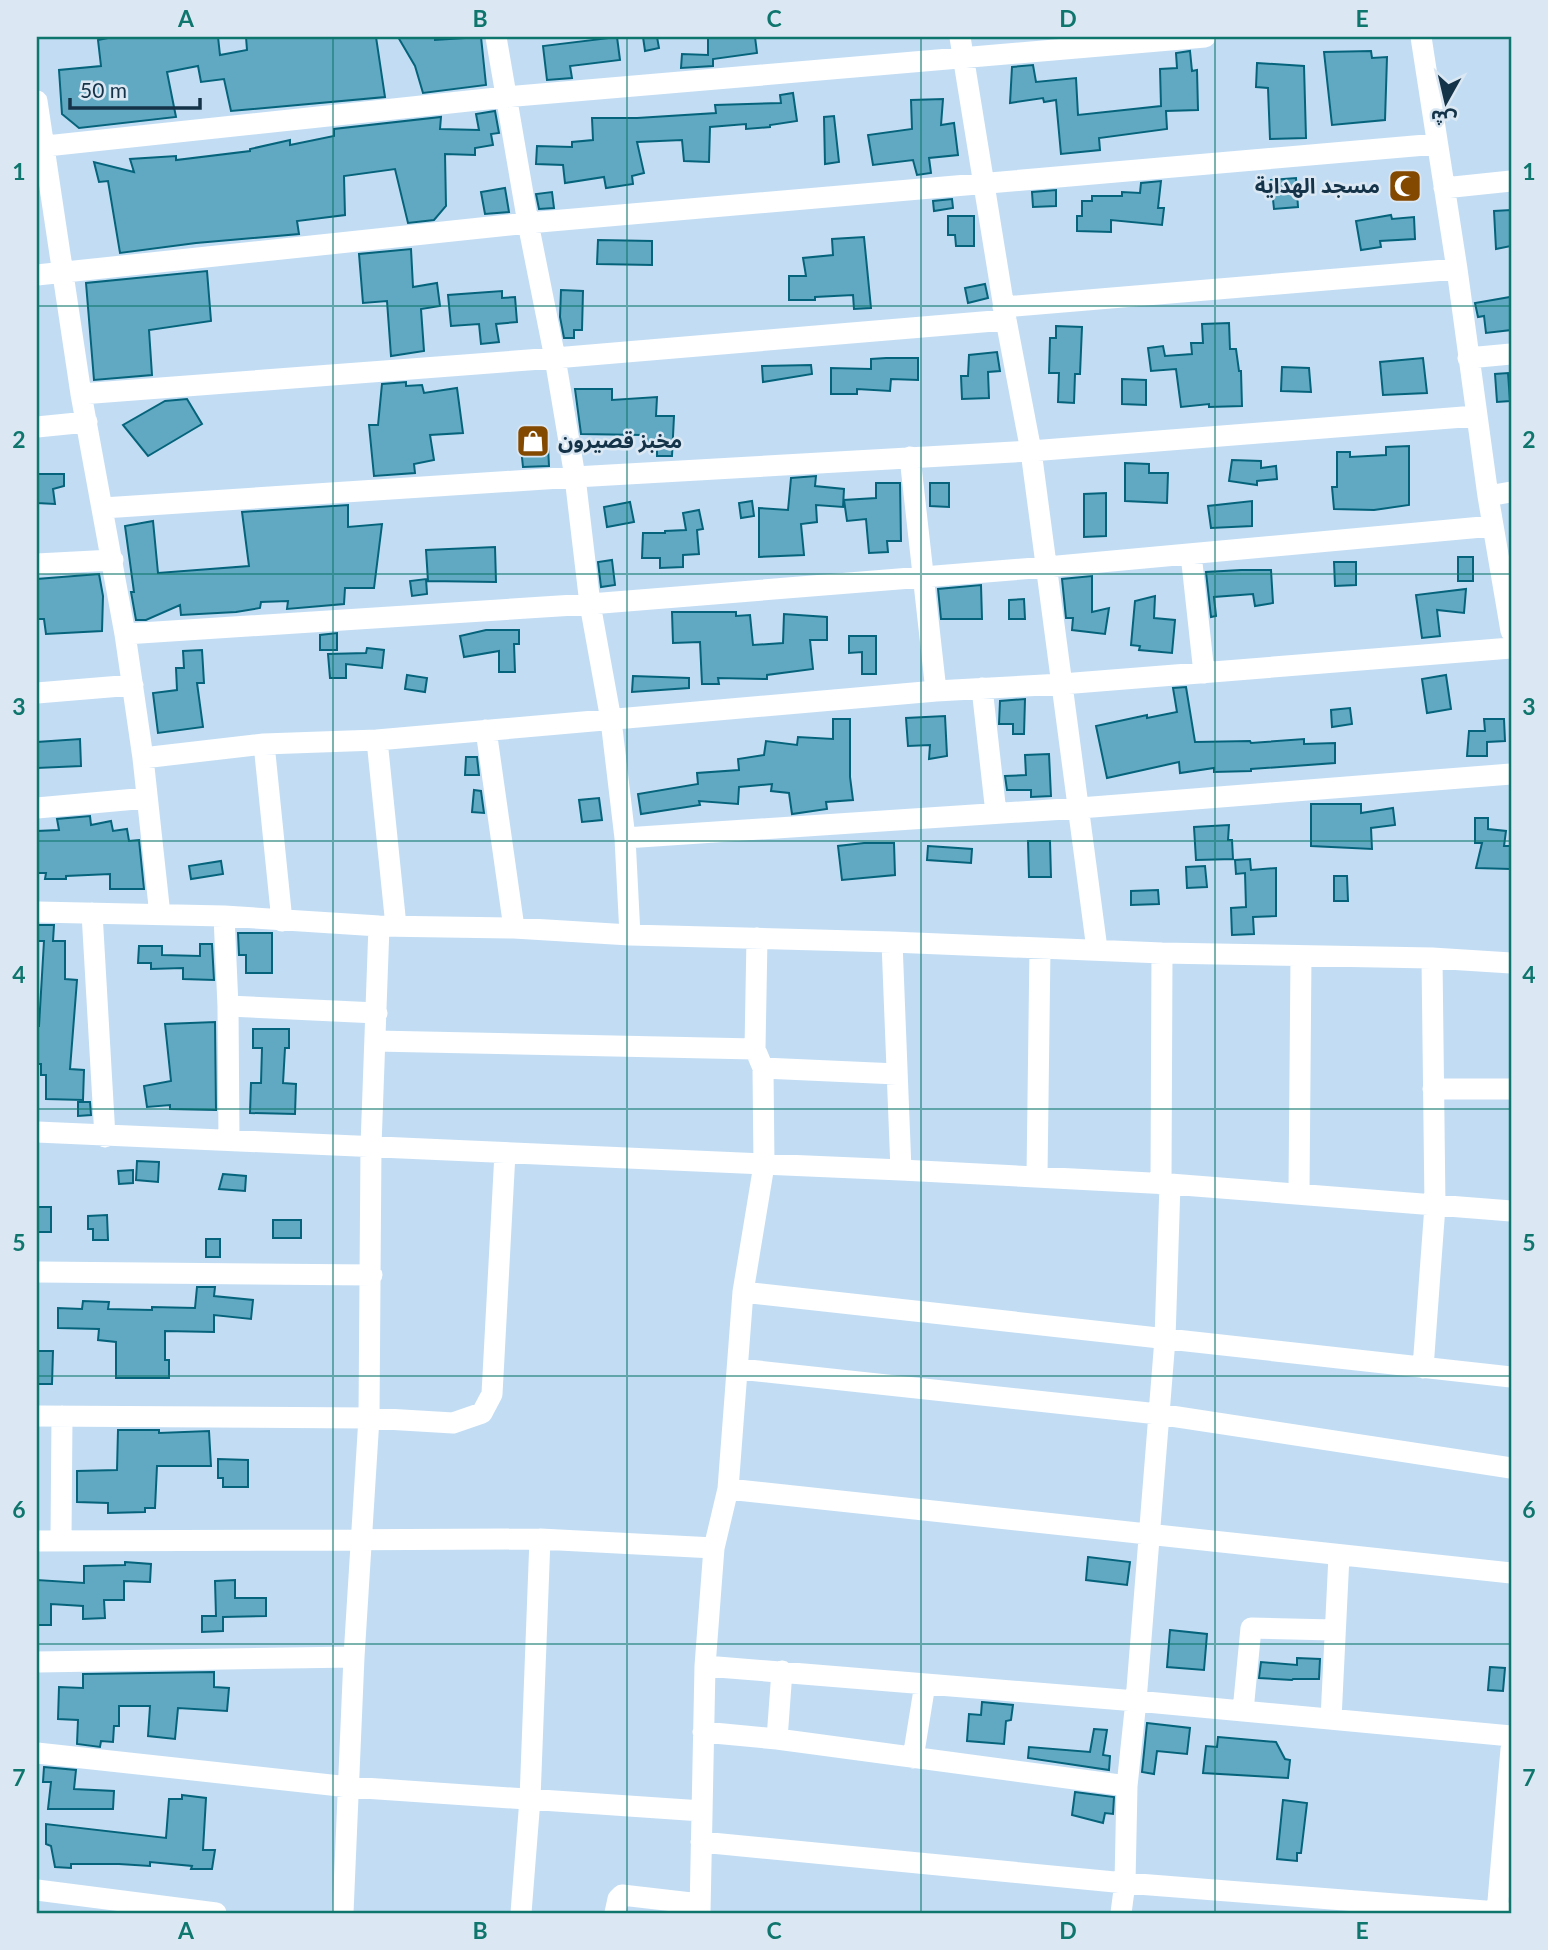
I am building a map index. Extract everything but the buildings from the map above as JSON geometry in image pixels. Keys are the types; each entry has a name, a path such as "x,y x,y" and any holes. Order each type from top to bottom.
{"street":[{"path":"496,37 575,477 590,604 611,720 625,838 630,935"},
{"path":"40,147 962,47 1205,37"},
{"path":"1421,37 1457,269 1488,496 1508,586 1511,631"},
{"path":"962,47 1004,313 1031,451 1097,949"},
{"path":"37,101 40,147 64,271 81,394 113,560 133,685 160,915"},
{"path":"37,275 528,223 1437,144"},
{"path":"1444,188 1511,181"},
{"path":"81,394 555,358 1457,269"},
{"path":"1468,358 1511,354"},
{"path":"103,508 1031,451 1476,416"},
{"path":"37,427 87,422"},
{"path":"909,457 936,691"},
{"path":"1488,496 1511,492"},
{"path":"125,634 590,604 1047,567 1493,526"},
{"path":"1191,554 1205,673"},
{"path":"37,564 113,560"},
{"path":"143,758 264,744 377,740 936,691 1062,684 1511,648"},
{"path":"37,693 133,685"},
{"path":"982,688 996,813"},
{"path":"486,730 514,928"},
{"path":"343,1913 354,1657 369,1418 371,1146 375,1041 388,926 377,740"},
{"path":"264,744 282,922"},
{"path":"625,838 1511,774"},
{"path":"37,808 148,798"},
{"path":"37,912 223,916 282,922 514,928 630,935 1162,953 1432,958 1511,963"},
{"path":"92,913 105,1137"},
{"path":"223,916 228,1006 229,1140"},
{"path":"615,1913 618,1899 622,1895 700,1908 705,1666 714,1548 728,1489 743,1292 764,1165 757,938"},
{"path":"892,942 901,1170"},
{"path":"1037,1177 1040,948"},
{"path":"1121,1913 1125,1883 1127,1786 1165,1339 1166,1184 1162,953"},
{"path":"1299,1193 1301,956"},
{"path":"1423,1368 1435,1206 1432,958"},
{"path":"228,1006 377,1013"},
{"path":"375,1041 759,1058 897,1074"},
{"path":"1433,1089 1511,1089"},
{"path":"37,1132 1037,1177 1299,1193 1511,1211"},
{"path":"37,1416 369,1418 453,1423 481,1413 492,1394 505,1153"},
{"path":"37,1272 372,1275"},
{"path":"743,1292 1511,1377"},
{"path":"739,1369 1158,1414 1511,1468"},
{"path":"61,1540 62,1416"},
{"path":"728,1489 1511,1573"},
{"path":"37,1541 540,1539 714,1548"},
{"path":"521,1913 530,1799 540,1539"},
{"path":"1331,1719 1339,1556"},
{"path":"1243,1711 1251,1628 1334,1630"},
{"path":"37,1662 354,1657"},
{"path":"705,1666 1136,1701 1511,1736"},
{"path":"777,1738 782,1671"},
{"path":"913,1758 925,1684"},
{"path":"703,1732 777,1738 1127,1786"},
{"path":"1497,1913 1511,1749"},
{"path":"37,1753 349,1787 702,1811"},
{"path":"701,1842 1125,1883 1511,1913"},
{"path":"37,1890 216,1913"}],"place":[{"name":"مسجد الهداية","path":"1405,186"},
{"name":"مخبز قصيرون","path":"533,441"}]}
